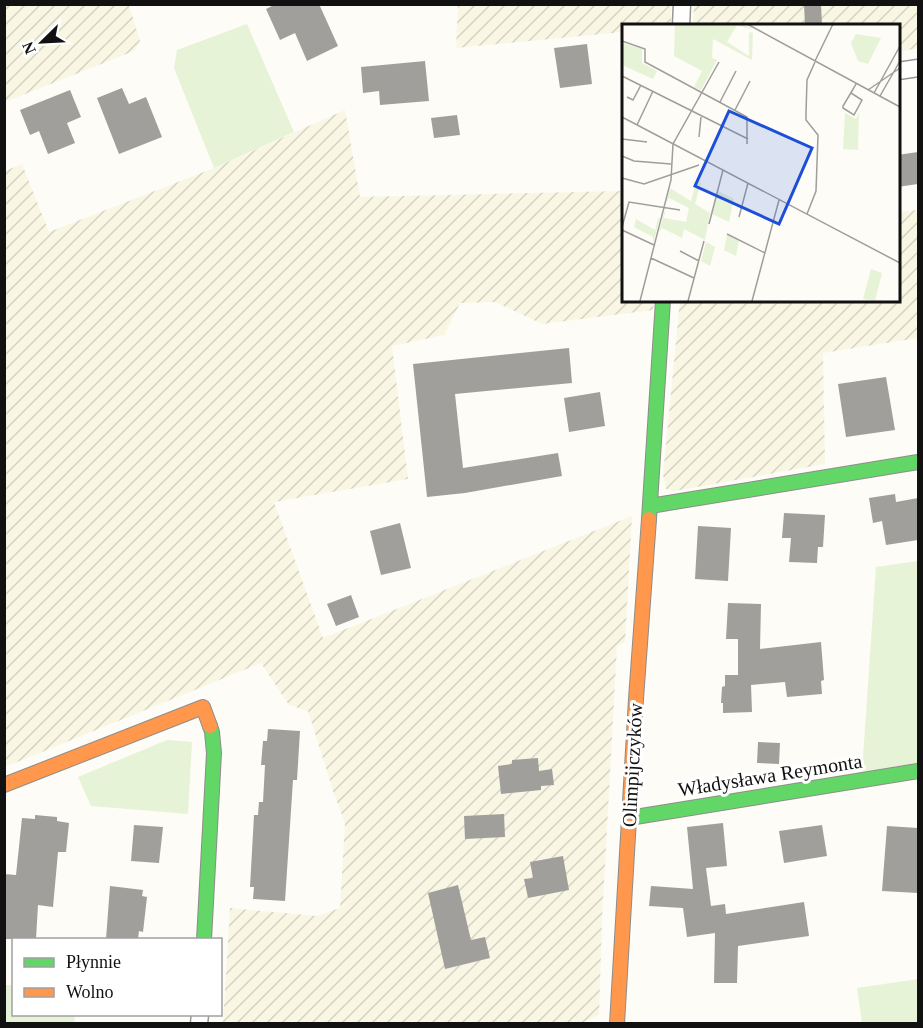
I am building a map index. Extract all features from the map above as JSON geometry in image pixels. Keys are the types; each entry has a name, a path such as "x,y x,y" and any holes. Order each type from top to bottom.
{"street":[{"path":"681,24 682,4"},
{"path":"899,71 918,68"},
{"name":"Olimpijczyków","path":"617,1023 663,302"},
{"path":"650,506 918,462"},
{"path":"4,785 203,707 212,732 214,753 204,938"},
{"name":"Władysława Reymonta","path":"629,818 918,771"}],"shaded area":[{"path":"5,4 129,5 140,41 134,51 5,102"},
{"path":"458,5 671,5 671,24 622,24 622,32 456,48"},
{"path":"694,5 918,5 918,48 899,52 899,24 693,24"},
{"path":"345,110 360,197 622,191 622,302 654,302 653,310 542,324 495,302 460,303 444,335 392,346 408,479 274,502 323,638 632,516 625,642 617,646 599,1015 579,1024 223,1023 230,908 317,916 340,908 345,823 308,711 289,705 261,663 5,767 5,171 22,164 49,232 214,168"},
{"path":"918,210 918,338 823,353 825,464 674,491 666,489 663,475 680,302 899,302 899,212"}],"green space":[{"path":"247,24 294,132 214,168 174,68 177,50"},
{"path":"918,561 918,763 862,772 876,567"},
{"path":"167,740 192,742 188,814 91,806 78,777"},
{"path":"918,979 918,1023 862,1023 857,988"},
{"path":"4,985 12,985 12,1016 75,1016 74,1023 5,1023"}],"building":[{"path":"276,4 319,4 338,46 307,61 295,33 280,40 266,9"},
{"path":"804,4 821,4 822,24 805,24"},
{"path":"587,44 592,84 560,88 554,48"},
{"path":"425,61 429,101 380,105 379,91 363,93 361,67"},
{"path":"122,88 129,104 146,97 162,137 119,154 97,98"},
{"path":"70,90 81,117 67,123 75,143 48,154 39,131 30,135 20,110"},
{"path":"457,115 460,135 434,138 431,118"},
{"path":"918,152 918,184 899,187 899,155"},
{"path":"569,348 572,383 455,394 463,468 558,453 562,476 465,493 427,497 413,364"},
{"path":"886,377 895,430 846,437 838,384"},
{"path":"600,392 605,426 569,432 564,398"},
{"path":"895,494 896,502 918,498 918,540 886,545 882,521 873,523 869,498"},
{"path":"784,513 825,515 823,547 818,547 817,563 789,562 791,538 782,538"},
{"path":"400,523 411,568 381,575 370,531"},
{"path":"698,526 731,528 728,581 695,579"},
{"path":"351,595 359,617 336,626 327,604"},
{"path":"728,603 761,604 760,649 821,642 824,680 821,681 822,694 787,697 785,682 751,685 752,712 723,713 723,703 721,703 725,675 738,675 738,639 726,639"},
{"path":"268,729 300,731 297,780 293,780 285,901 253,899 254,887 250,887 254,815 258,815 259,802 263,802 265,765 261,765 263,741 267,741"},
{"path":"758,742 780,743 779,764 757,763"},
{"path":"538,758 539,771 552,769 554,785 541,786 541,790 501,794 498,766 512,764 512,760"},
{"path":"504,814 505,837 465,839 464,816"},
{"path":"35,815 57,817 57,821 69,823 66,852 58,852 53,907 38,905 36,938 4,939 4,874 16,875 22,818 35,819"},
{"path":"723,823 727,866 706,868 711,906 725,904 726,914 804,902 809,936 738,946 737,983 714,983 715,933 687,937 683,908 649,906 651,886 693,889 687,827"},
{"path":"134,825 163,827 159,863 131,861"},
{"path":"822,825 827,856 784,863 779,831"},
{"path":"887,826 918,828 918,893 882,891"},
{"path":"563,856 569,890 528,898 524,879 533,878 530,862"},
{"path":"458,885 471,940 485,937 490,958 445,969 428,893"},
{"path":"110,886 143,890 142,896 147,897 143,932 139,931 138,938 106,938"}],"traffic: fast":[{"path":"649,519 663,302"},
{"path":"650,506 918,462"},
{"path":"204,938 214,753 210,726"},
{"path":"629,818 918,771"}],"traffic: slow":[{"path":"617,1024 649,519"},
{"path":"4,785 203,707 210,726"}]}
